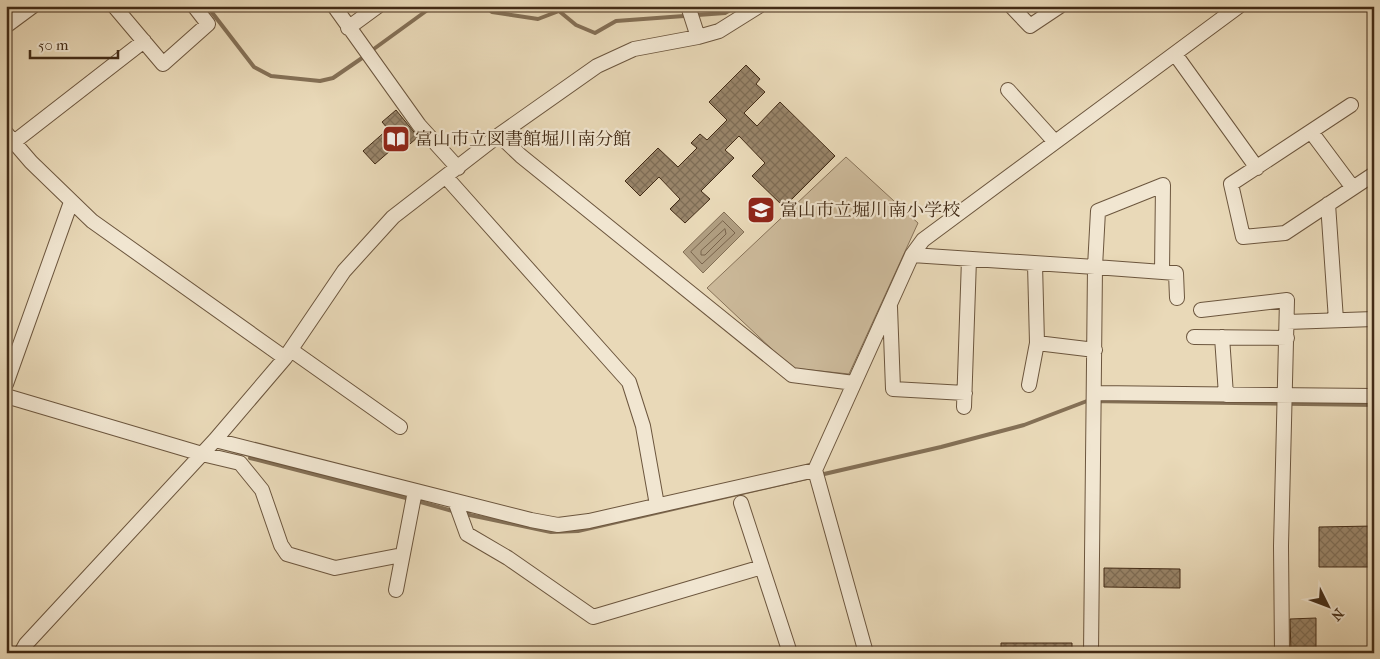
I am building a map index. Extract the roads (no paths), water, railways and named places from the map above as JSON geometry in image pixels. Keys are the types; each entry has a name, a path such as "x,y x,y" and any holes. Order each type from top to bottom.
{"street":[{"path":"6,26 33,6"},
{"path":"114,6 163,64 208,24 194,6"},
{"path":"334,6 419,125 458,168"},
{"path":"348,28 378,6"},
{"path":"688,6 698,37"},
{"path":"21,653 26,644 215,440 288,354 344,271 380,231 414,199 458,168 499,135 597,66 634,49 698,37 719,31 759,6"},
{"path":"1011,6 1030,26 1060,6"},
{"path":"866,653 815,470 912,255 923,240 1240,6"},
{"path":"144,41 10,137 92,221 288,354 400,426"},
{"path":"1175,54 1257,168"},
{"path":"1008,90 1055,142"},
{"path":"1351,105 1231,184 1243,237 1285,233 1374,174"},
{"path":"1312,132 1353,188"},
{"path":"499,135 521,156 792,374 854,383"},
{"path":"446,177 629,382 643,426 657,505"},
{"path":"1092,653 1095,267 1098,211 1164,185 1162,272"},
{"path":"6,384 72,202"},
{"path":"1328,204 1336,320"},
{"path":"912,255 1176,272 1177,298"},
{"path":"964,407 969,259"},
{"path":"1029,385 1037,343 1035,264"},
{"path":"1201,310 1287,300 1281,546 1282,653"},
{"path":"890,303 893,389 965,392"},
{"path":"1287,322 1374,318"},
{"path":"1194,337 1287,338"},
{"path":"1222,337 1226,395"},
{"path":"1037,343 1095,350"},
{"path":"1095,393 1374,396"},
{"path":"6,396 202,454 240,463 262,490 281,545 287,554 335,568 402,555"},
{"path":"215,440 414,491 558,525 589,521 815,470"},
{"path":"396,590 414,491"},
{"path":"455,501 467,534 508,558 593,617 762,568"},
{"path":"741,503 790,653"}],"water":[{"path":"724,212 744,232 703,273 683,252"}],"waterway":[{"path":"207,6 254,67 271,76 320,81 333,78 365,56"},
{"path":"371,51 433,6"},
{"path":"486,6 492,12 538,19 559,11 576,25 595,33 616,21 725,13 737,6"},
{"path":"465,514 551,532 578,531 941,447 1024,425 1087,401 1374,405"},
{"path":"250,458 410,499"},
{"path":"417,501 456,512"}],"place":[{"name":"富山市立図書館堀川南分館","path":"396,139"},
{"name":"富山市立堀川南小学校","path":"761,210"}]}
